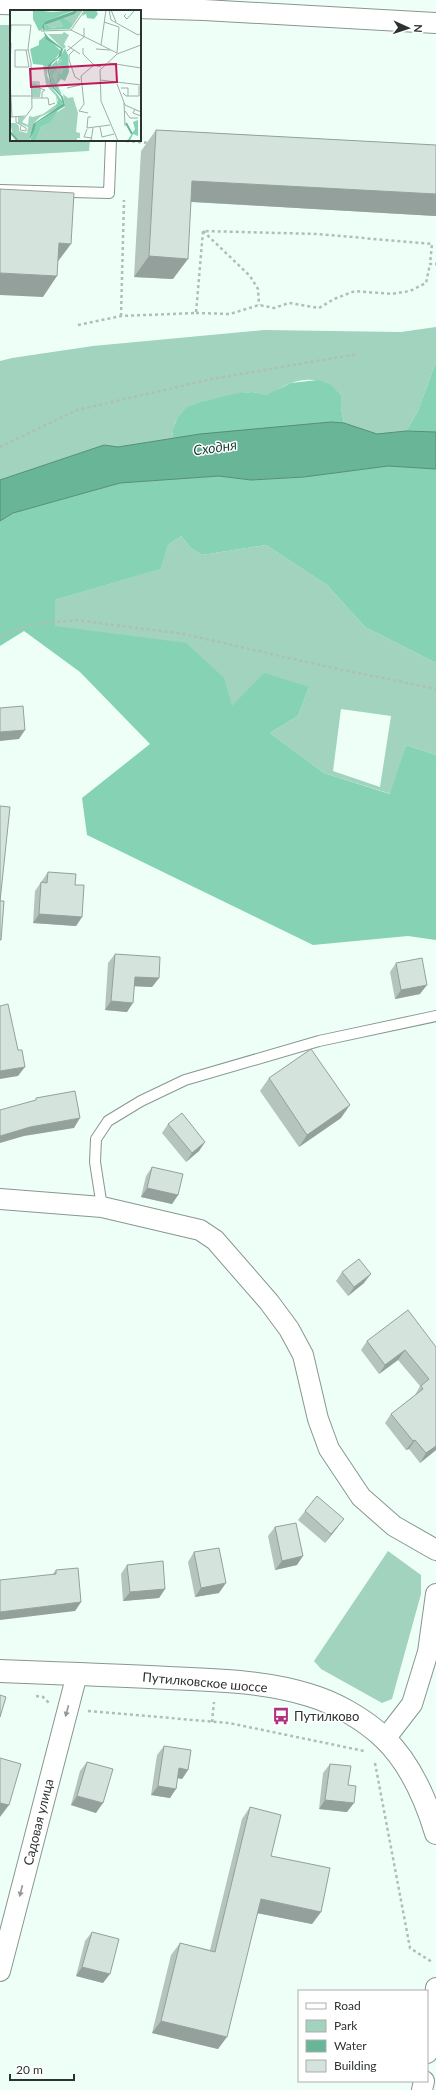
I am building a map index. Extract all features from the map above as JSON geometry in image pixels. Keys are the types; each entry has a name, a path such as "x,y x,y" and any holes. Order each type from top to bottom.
{"main road":[{"name":"Путилковское шоссе","path":"0,1671 216,1680 268,1686 310,1695 337,1706 365,1722 385,1739 406,1765 421,1792 436,1833"}],"street":[{"path":"0,4 113,9 204,10 436,23"},
{"path":"0,1199 102,1208 200,1230 215,1240 269,1302 289,1329 303,1355 318,1418 330,1449 361,1497 394,1526 436,1550"},
{"path":"385,1739 412,1704 428,1652 436,1594"},
{"name":"Садовая улица","path":"0,1971 77,1674"},
{"path":"428,2047 436,1988"}],"lane":[{"path":"0,190 109,193 110,141"},
{"path":"102,1208 94,1162 96,1139 108,1121 141,1101 185,1080 214,1071 319,1041 436,1016"}],"path":[{"path":"125,149 126,141 157,143"},
{"path":"121,316 124,197"},
{"path":"196,313 202,231"},
{"path":"78,325 121,316 196,313 230,314 259,305 274,308 289,302 319,308 334,299 355,291 392,294 410,291 426,283 430,264 432,244 317,234 202,231"},
{"path":"202,231 250,276 258,289 259,305"},
{"path":"430,264 436,264"},
{"path":"0,447 77,410 212,379 357,354"},
{"path":"0,637 28,625 76,620 184,634 324,666 436,689"},
{"path":"31,1694 43,1697 53,1706 68,1709 229,1723 366,1751"},
{"path":"212,1722 215,1695"},
{"path":"371,1757 376,1763 410,1948 432,1962"}],"green space":[{"path":"0,25 10,25 10,141 90,141 89,151 0,156"},
{"path":"436,327 436,362 417,413 406,431 377,434 344,423 341,409 341,395 334,389 320,382 306,380 291,383 266,395 247,392 197,403 183,412 178,418 174,427 172,439 118,447 104,445 0,480 0,361 93,346 264,330 401,332"},
{"path":"181,536 191,548 202,555 266,545 327,585 365,627 436,663 436,755 406,745 391,794 324,773 270,733 298,716 309,687 231,707 55,626 55,600 159,569 168,545","holes":["341,709 391,716 380,787 333,771"]},
{"path":"388,1551 421,1575 421,1594 392,1699 382,1703 321,1669 314,1661"}],"shaded area":[{"path":"436,362 436,432 406,431 417,413"},
{"path":"318,380 331,385 341,395 341,409 344,423 331,422 172,439 173,429 178,417 187,407 200,402 239,393 253,392 266,395 291,383"},
{"path":"388,466 436,469 436,663 365,627 327,585 266,545 202,555 191,548 181,536 168,545 160,569 55,600 55,626 186,643 224,678 232,706 264,673 309,687 298,716 270,733 324,773 390,794 406,745 436,755 436,940 408,936 313,945 87,835 82,798 150,744 80,672 24,631 0,646 0,521 13,513 120,483 219,476 251,480 304,477"}],"water":[{"name":"Сходня","path":"331,422 344,423 377,434 406,431 436,432 436,469 388,466 304,477 251,480 219,476 120,483 13,513 0,521 0,480 104,445 118,447 200,434"}],"building":[{"path":"156,130 436,145 436,194 192,181 188,259 149,256"},
{"path":"0,189 74,193 71,244 59,243 57,276 0,273"},
{"path":"23,706 25,730 0,732 0,708"},
{"path":"0,806 10,807 0,901"},
{"path":"48,872 76,874 75,885 84,885 82,917 39,914 41,882 47,883"},
{"path":"0,901 4,901 1,940 0,940"},
{"path":"115,954 160,957 159,978 135,977 133,1003 111,1001"},
{"path":"422,958 427,985 401,990 396,963"},
{"path":"8,1004 18,1050 22,1050 25,1067 0,1071 0,1006"},
{"path":"311,1049 350,1105 307,1135 269,1078"},
{"path":"75,1091 80,1118 30,1127 0,1136 0,1110 36,1100 36,1098"},
{"path":"182,1113 205,1142 192,1153 168,1124"},
{"path":"152,1167 183,1174 178,1195 147,1188"},
{"path":"359,1259 371,1274 354,1287 342,1272"},
{"path":"408,1310 436,1347 436,1446 426,1453 415,1440 413,1441 391,1414 423,1389 421,1386 429,1379 405,1350 385,1365 367,1341"},
{"path":"317,1496 344,1519 331,1534 305,1511"},
{"path":"296,1523 303,1556 282,1561 275,1527"},
{"path":"219,1548 226,1583 201,1588 194,1552"},
{"path":"163,1561 165,1589 130,1592 127,1565"},
{"path":"78,1568 81,1602 0,1612 0,1580 56,1574 56,1570"},
{"path":"0,1695 6,1697 0,1717"},
{"path":"164,1746 191,1750 188,1770 179,1768 176,1789 158,1786"},
{"path":"0,1758 21,1764 9,1805 0,1803"},
{"path":"87,1762 113,1769 103,1803 77,1796"},
{"path":"330,1764 351,1766 348,1785 356,1786 354,1803 325,1800"},
{"path":"250,1807 281,1815 271,1856 330,1868 321,1912 261,1899 227,2037 161,2021 180,1943 215,1952"},
{"path":"92,1932 119,1939 110,1974 82,1967"}],"place":[{"name":"Путилково","path":"281,1716"}]}
